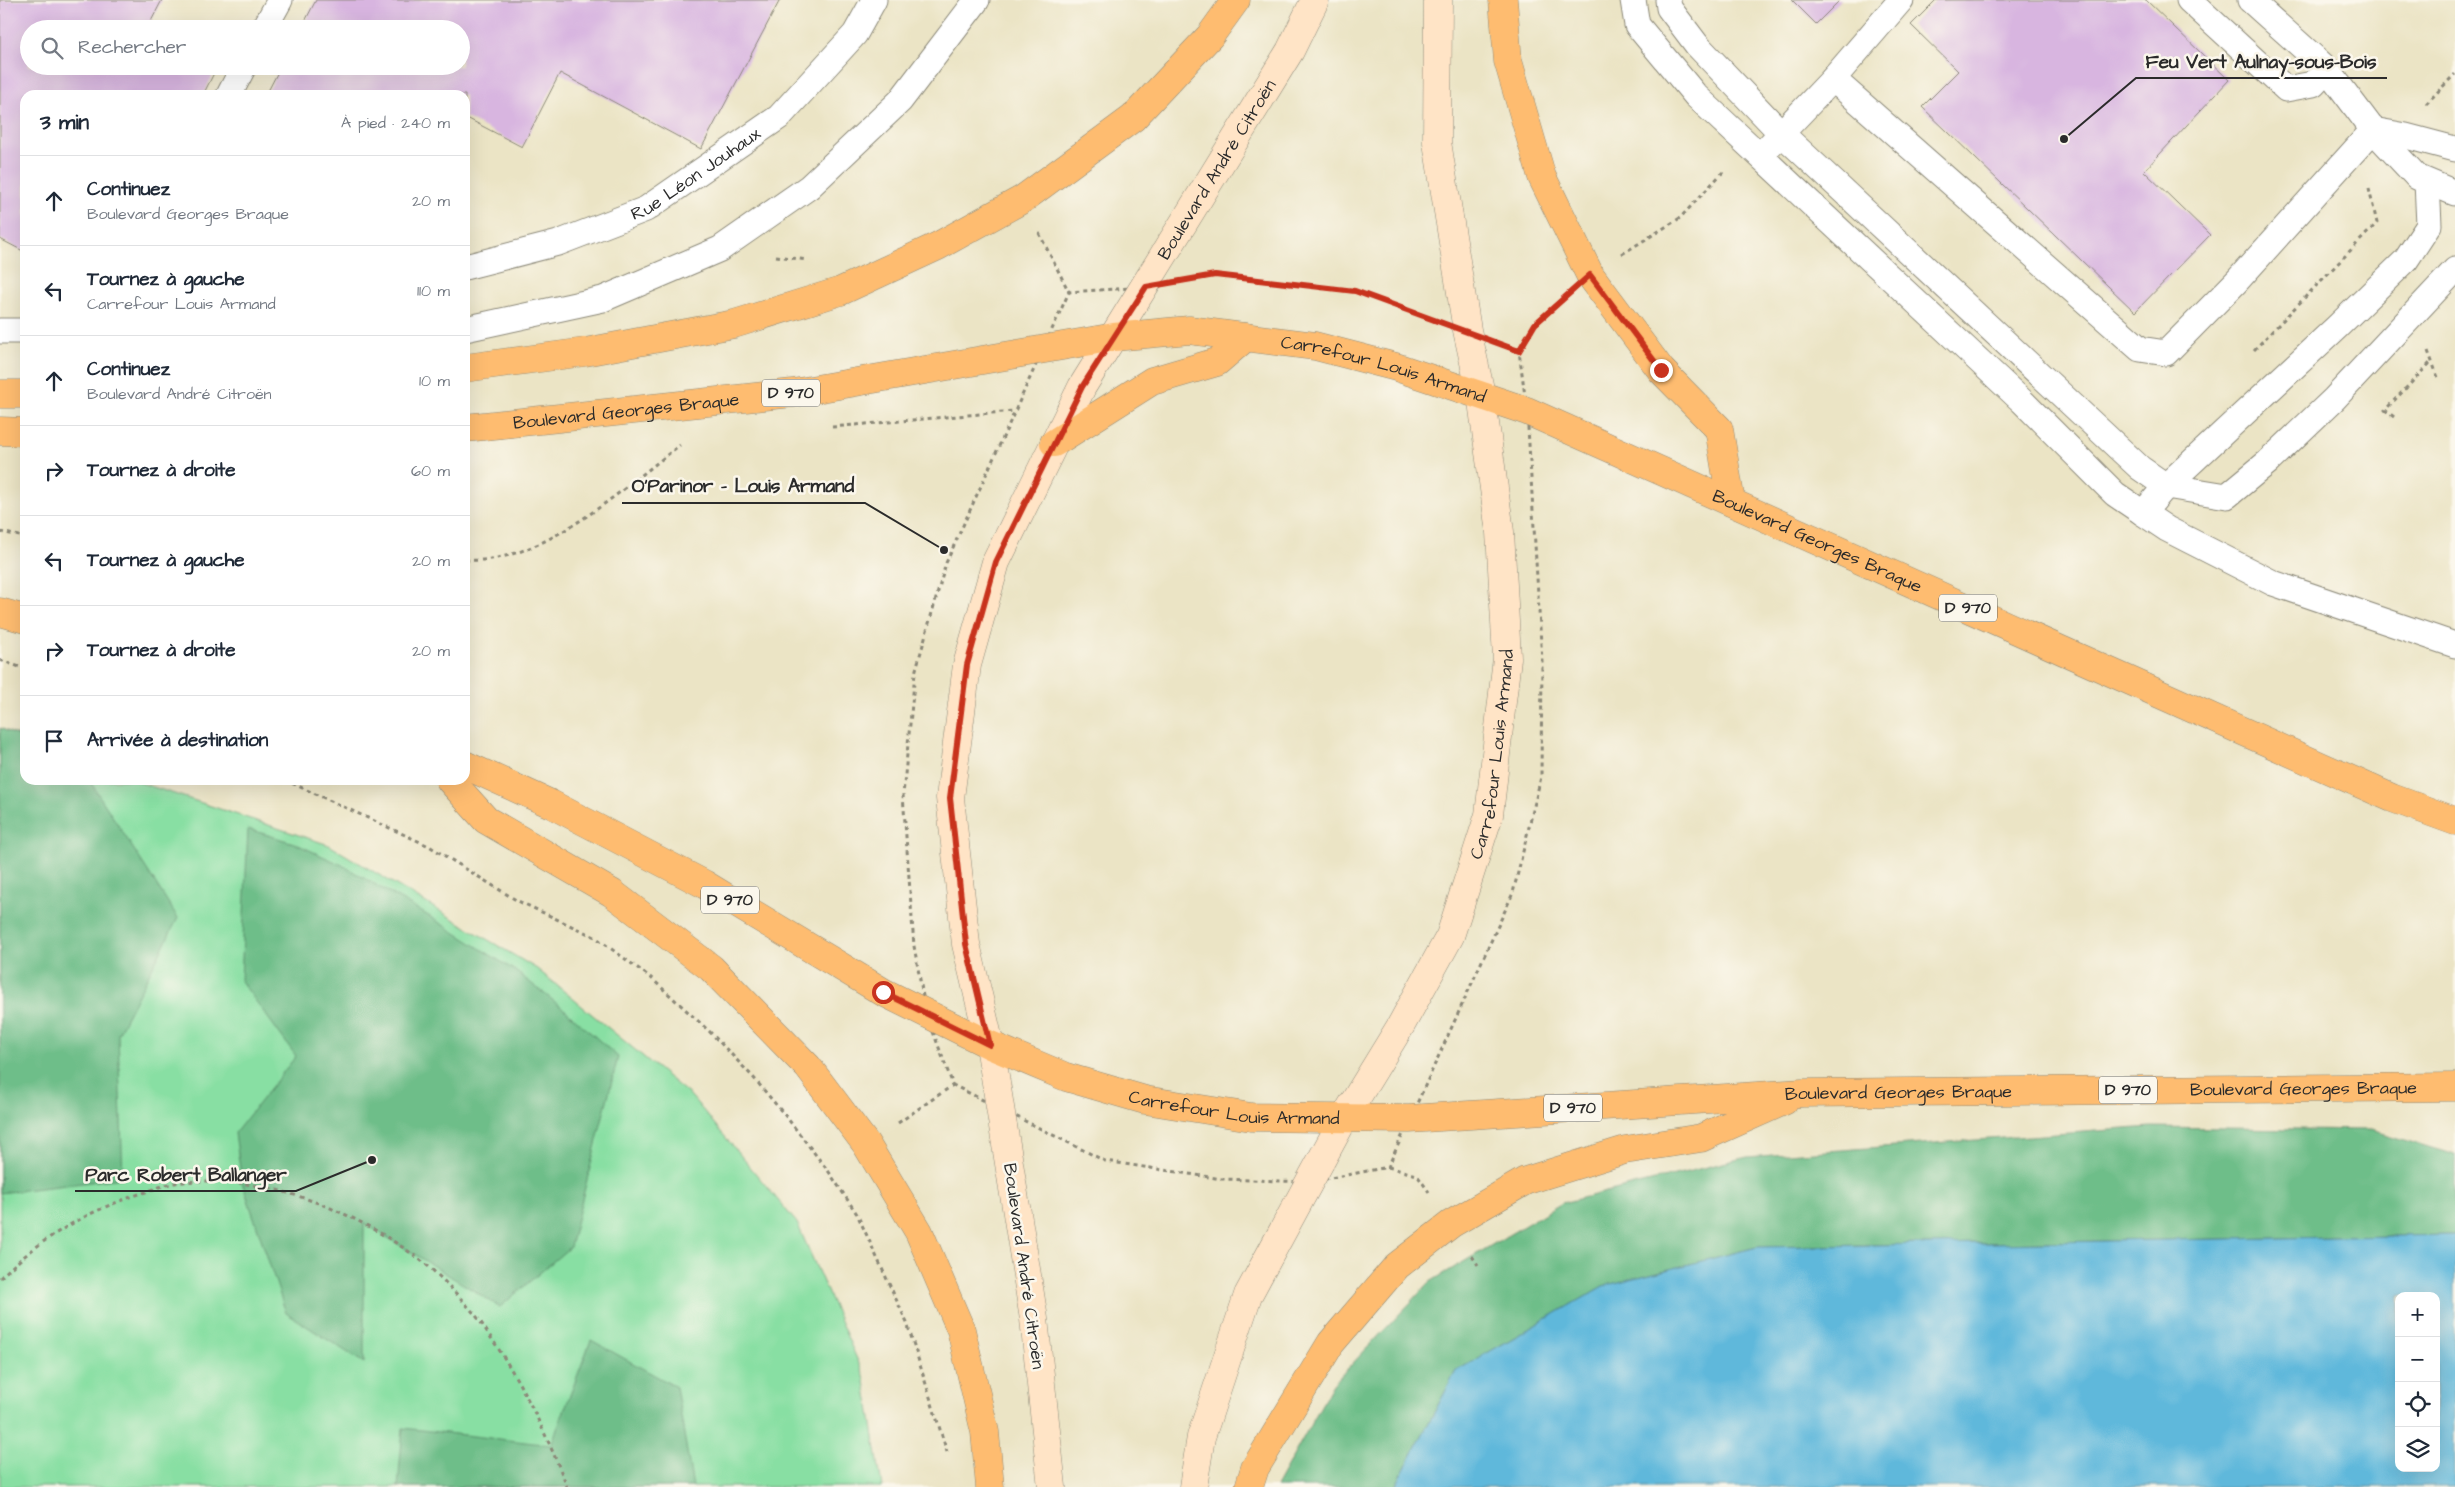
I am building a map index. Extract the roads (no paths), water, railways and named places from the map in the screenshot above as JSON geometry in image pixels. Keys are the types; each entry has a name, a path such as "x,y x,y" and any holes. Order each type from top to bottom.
{"main road":[{"path":"470,367 584,352 734,324 832,294 938,246 1023,199 1133,118 1210,36 1236,0"},
{"name":"Boulevard André Citroën","path":"1114,337 1290,51 1315,0"},
{"path":"1438,0 1437,142 1467,330 1481,394"},
{"path":"1503,0 1508,60 1542,177 1590,275 1661,370 1719,429 1731,502"},
{"name":"Carrefour Louis Armand","path":"990,1045 1066,1077 1145,1100 1251,1117 1343,1120 1400,1027 1450,936 1489,815 1507,658 1500,532 1481,394 1396,367 1315,346 1189,330 1114,337"},
{"path":"990,1045 966,944 950,798 967,665 994,572 1082,387 1114,337"},
{"name":"Boulevard Georges Braque","path":"470,427 793,393 1114,337"},
{"path":"1054,443 1152,381 1217,362 1246,337"},
{"path":"0,394 20,394"},
{"name":"Boulevard Georges Braque","path":"1481,394 1527,411 2392,798 2455,821"},
{"path":"0,430 20,432"},
{"path":"0,612 20,618"},
{"name":"D 970","path":"470,768 551,804 696,880 883,992 990,1045"},
{"path":"454,785 486,820 612,893 711,968 808,1067 866,1144 923,1241 961,1330 984,1432 990,1487"},
{"name":"Boulevard André Citroën","path":"990,1045 1034,1320 1052,1487"},
{"name":"Boulevard Georges Braque","path":"1343,1120 1409,1119 1802,1093 2455,1087"},
{"path":"1249,1487 1255,1468 1331,1342 1397,1266 1451,1224 1524,1182 1626,1150 1700,1138 1802,1093"},
{"path":"1193,1487 1201,1437 1248,1295 1343,1120"}],"lane":[{"path":"269,20 280,0"},
{"name":"Rue Léon Jouhaux","path":"470,267 558,243 646,209 778,117 855,34 874,0"},
{"path":"470,328 603,300 720,249 809,187 900,101 977,0"},
{"path":"1633,0 1637,25 1696,96 2022,401 2115,494 2167,529 2273,583 2455,645"},
{"path":"1668,0 1669,8 1697,45 1781,133 2140,468 2166,486 2227,496 2268,462 2334,398 2448,277 2455,260"},
{"path":"1755,150 1781,133 1833,79 1901,0"},
{"path":"2189,0 2286,89 2313,84 2328,69"},
{"path":"2250,0 2328,69 2374,130 2399,143 2455,149"},
{"path":"232,90 239,75"},
{"path":"1833,79 2140,349 2166,352 2236,282 2374,130"},
{"path":"2399,143 2417,177 2455,194"},
{"path":"2143,513 2166,486 2406,260 2429,225 2427,182"},
{"path":"0,331 20,332"}],"water":[{"path":"2455,1235 2455,1487 1395,1487 1456,1371 1603,1286 1757,1247"}],"place":[{"name":"Feu Vert Aulnay-sous-Bois","path":"2064,139"},
{"name":"O'Parinor – Louis Armand","path":"944,550"},
{"name":"Parc Robert Ballanger","path":"372,1160"}]}
